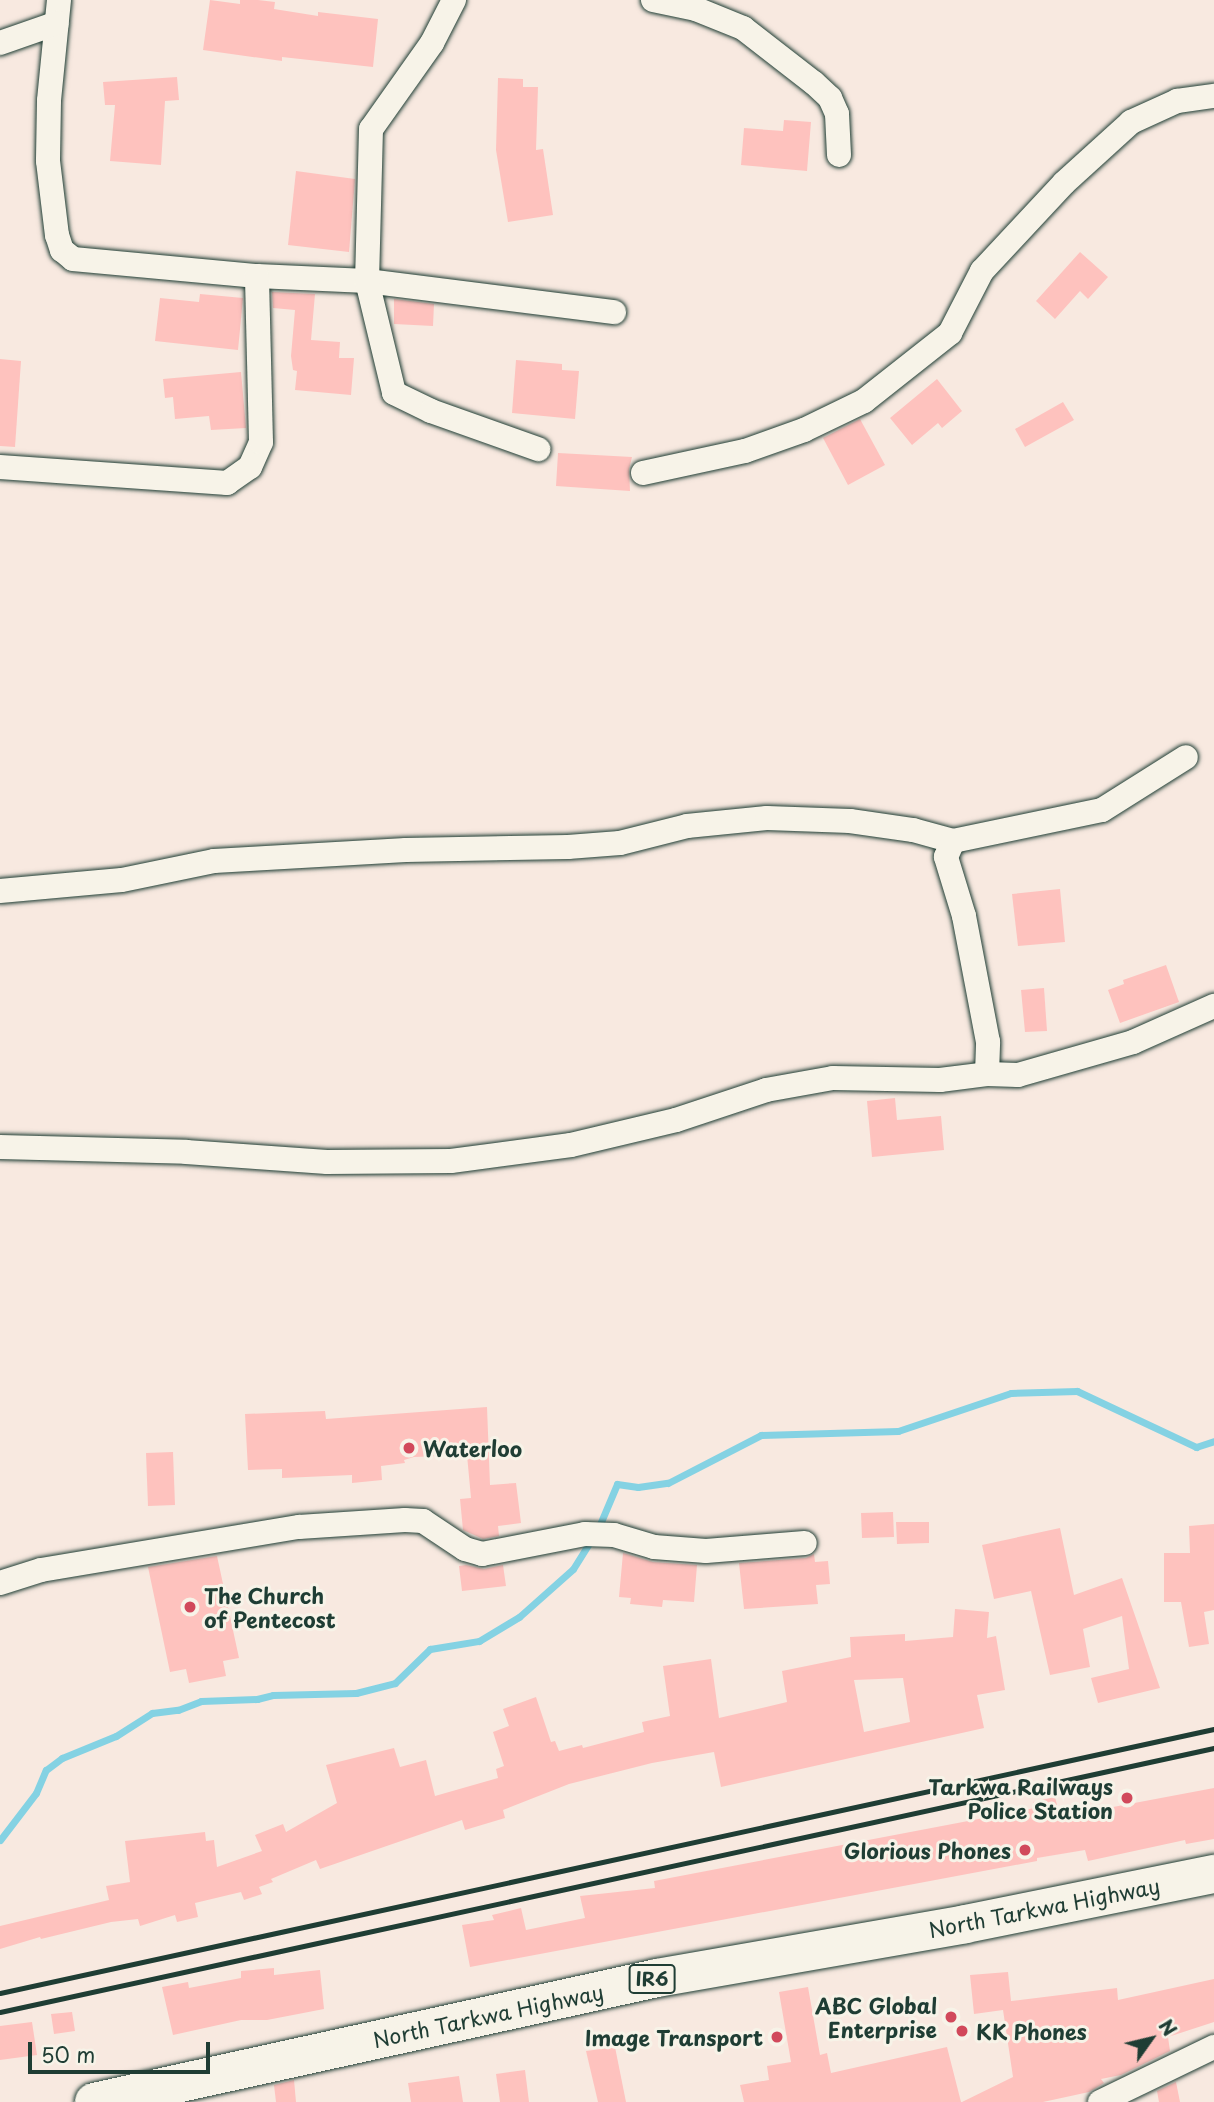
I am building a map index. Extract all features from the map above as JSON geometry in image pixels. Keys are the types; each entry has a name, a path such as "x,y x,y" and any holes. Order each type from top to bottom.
{"main road":[{"name":"North Tarkwa Highway","path":"93,2102 657,1978 965,1924 1214,1874"}],"street":[{"path":"454,0 432,43 371,129 367,281 394,393 431,411 538,449"},
{"path":"653,0 696,9 743,28 814,83 830,98 837,114 839,155"},
{"path":"58,11 49,101 48,161 57,235 62,250 73,258 257,276 367,281 614,312"},
{"path":"0,43 58,11"},
{"path":"643,473 746,451 804,430 864,401 950,333 982,271 1064,183 1131,122 1177,101 1214,96"},
{"path":"0,467 227,482 250,467 261,442 257,276"},
{"path":"0,891 122,880 214,861 406,850 620,843 687,826 767,818 850,821 913,830 953,841 1102,810 1186,757"},
{"path":"953,841 946,857 964,916 988,1042 986,1074"},
{"path":"0,1147 186,1152 327,1162 451,1161 571,1145 676,1121 766,1090 833,1078 940,1080 986,1074 1018,1075 1094,1054 1172,1027 1214,1006"},
{"path":"0,1583 41,1570 299,1527 423,1521 465,1549 482,1554 585,1534 614,1535 654,1547 706,1551 805,1543"},
{"path":"1100,2102 1214,2047"}],"building":[{"path":"210,0 240,4 240,0 258,0 275,2 274,9 318,16 318,12 378,19 373,67 282,57 282,61 203,50"},
{"path":"177,77 179,100 165,101 161,165 110,161 115,105 105,105 103,82"},
{"path":"498,78 523,79 523,87 538,87 536,150 543,149 553,215 508,222 496,150"},
{"path":"784,120 811,122 807,171 741,165 744,128 783,131"},
{"path":"296,171 355,179 349,252 288,245"},
{"path":"1080,252 1108,277 1088,299 1080,291 1055,319 1036,301"},
{"path":"272,292 315,294 311,340 340,342 339,358 354,358 351,395 295,390 297,371 293,370 291,356 295,310 273,308"},
{"path":"200,294 243,298 238,350 155,341 160,298 199,302"},
{"path":"394,299 434,304 433,326 394,324"},
{"path":"0,359 21,361 15,447 0,446"},
{"path":"516,360 562,364 562,370 579,371 575,419 512,413"},
{"path":"241,372 246,428 211,430 209,416 175,419 173,397 165,398 163,379"},
{"path":"937,379 962,411 942,428 938,423 912,445 890,418"},
{"path":"1063,402 1074,420 1025,447 1015,429"},
{"path":"860,419 885,465 848,485 823,438"},
{"path":"558,453 632,457 629,469 630,491 556,486"},
{"path":"1060,889 1065,942 1018,946 1012,894"},
{"path":"1166,965 1179,1002 1120,1023 1108,990 1124,984 1123,980"},
{"path":"1044,988 1047,1031 1025,1032 1021,990"},
{"path":"895,1098 897,1120 941,1116 944,1150 872,1157 867,1101"},
{"path":"487,1407 490,1485 516,1483 521,1523 498,1526 499,1536 483,1539 463,1530 460,1499 471,1498 467,1455 414,1457 404,1460 405,1463 381,1466 382,1480 352,1483 352,1475 282,1478 282,1469 248,1470 245,1414 325,1411 326,1419"},
{"path":"173,1452 175,1505 148,1506 146,1453"},
{"path":"893,1512 894,1537 862,1538 861,1513"},
{"path":"896,1522 929,1522 929,1543 897,1544"},
{"path":"1214,1524 1214,1610 1204,1612 1209,1644 1189,1647 1181,1602 1164,1602 1164,1553 1190,1553 1189,1526"},
{"path":"1060,1528 1074,1595 1122,1578 1160,1688 1098,1703 1091,1678 1129,1669 1122,1616 1083,1629 1090,1667 1050,1675 1031,1591 994,1599 982,1545"},
{"path":"623,1553 653,1562 697,1565 694,1602 663,1600 662,1607 630,1604 631,1598 619,1597"},
{"path":"814,1554 815,1562 828,1561 830,1584 816,1585 818,1604 744,1609 739,1563 806,1558"},
{"path":"217,1556 239,1658 223,1661 226,1676 189,1683 186,1669 170,1672 148,1567"},
{"path":"503,1565 506,1586 462,1591 459,1566 484,1569"},
{"path":"955,1609 989,1612 987,1638 996,1636 1005,1690 977,1695 984,1728 721,1787 714,1752 652,1763 569,1784 503,1810 505,1818 465,1830 462,1820 320,1869 316,1860 271,1879 273,1882 259,1887 262,1894 244,1900 241,1892 195,1903 198,1917 177,1922 175,1915 140,1926 138,1919 111,1922 41,1939 40,1937 0,1949 0,1926 109,1900 106,1886 130,1882 125,1841 205,1832 206,1841 214,1840 217,1867 262,1851 255,1835 283,1824 286,1832 337,1803 326,1765 394,1748 400,1767 426,1760 435,1796 498,1778 496,1769 504,1766 493,1732 509,1726 503,1709 536,1697 551,1742 555,1741 559,1751 582,1745 583,1748 644,1732 642,1722 670,1716 663,1666 711,1659 719,1718 787,1702 782,1671 851,1657 850,1637 905,1634 905,1641 953,1637","holes":["903,1678 910,1722 864,1732 854,1680"]},
{"path":"1214,1788 1214,1839 1186,1844 1185,1840 1088,1861 1085,1850 1037,1858 1037,1861 470,1967 462,1925 494,1920 492,1915 521,1908 526,1930 585,1918 580,1896 655,1888 654,1881 1020,1811 1034,1808 1033,1802 1055,1797 1060,1817"},
{"path":"274,1968 274,1975 320,1970 324,2009 267,2020 241,2020 173,2035 162,1987 188,1982 189,1988 241,1978 241,1971"},
{"path":"1008,1972 1011,2001 1117,1988 1118,2000 1214,1979 1214,2022 1168,2037 1170,2051 1121,2075 1101,2079 1104,2083 1089,2092 1043,2102 962,2102 1013,2077 1003,2010 974,2014 970,1975"},
{"path":"808,1987 820,2055 827,2053 831,2073 947,2047 961,2102 744,2102 740,2085 769,2080 767,2066 791,2062 779,1992"},
{"path":"72,2012 75,2031 54,2034 51,2014"},
{"path":"32,2022 37,2055 0,2060 0,2026"},
{"path":"615,2047 626,2102 598,2102 586,2051"},
{"path":"525,2070 529,2102 500,2102 496,2074"},
{"path":"459,2076 463,2102 411,2102 408,2083"},
{"path":"294,2080 296,2102 276,2102 274,2085"},
{"path":"1176,2082 1180,2102 1159,2102 1157,2091"}],"waterway":[{"path":"598,1529 617,1484 638,1487 668,1483 761,1435 898,1431 1011,1393 1077,1391 1196,1447 1214,1441"},
{"path":"0,1840 36,1793 46,1770 62,1758 116,1736 152,1713 178,1710 201,1701 257,1699 273,1695 356,1693 395,1683 430,1649 479,1641 519,1617 573,1569 592,1539"}],"railway":[{"path":"0,1993 1214,1729"},
{"path":"0,2012 1214,1748"}],"place":[{"name":"Waterloo","path":"409,1448"},
{"name":"The Church of Pentecost","path":"190,1607"},
{"name":"Tarkwa Railways Police Station","path":"1127,1798"},
{"name":"Glorious Phones","path":"1025,1850"},
{"name":"ABC Global Enterprise","path":"951,2017"},
{"name":"KK Phones","path":"962,2031"},
{"name":"Image Transport","path":"777,2037"}]}
